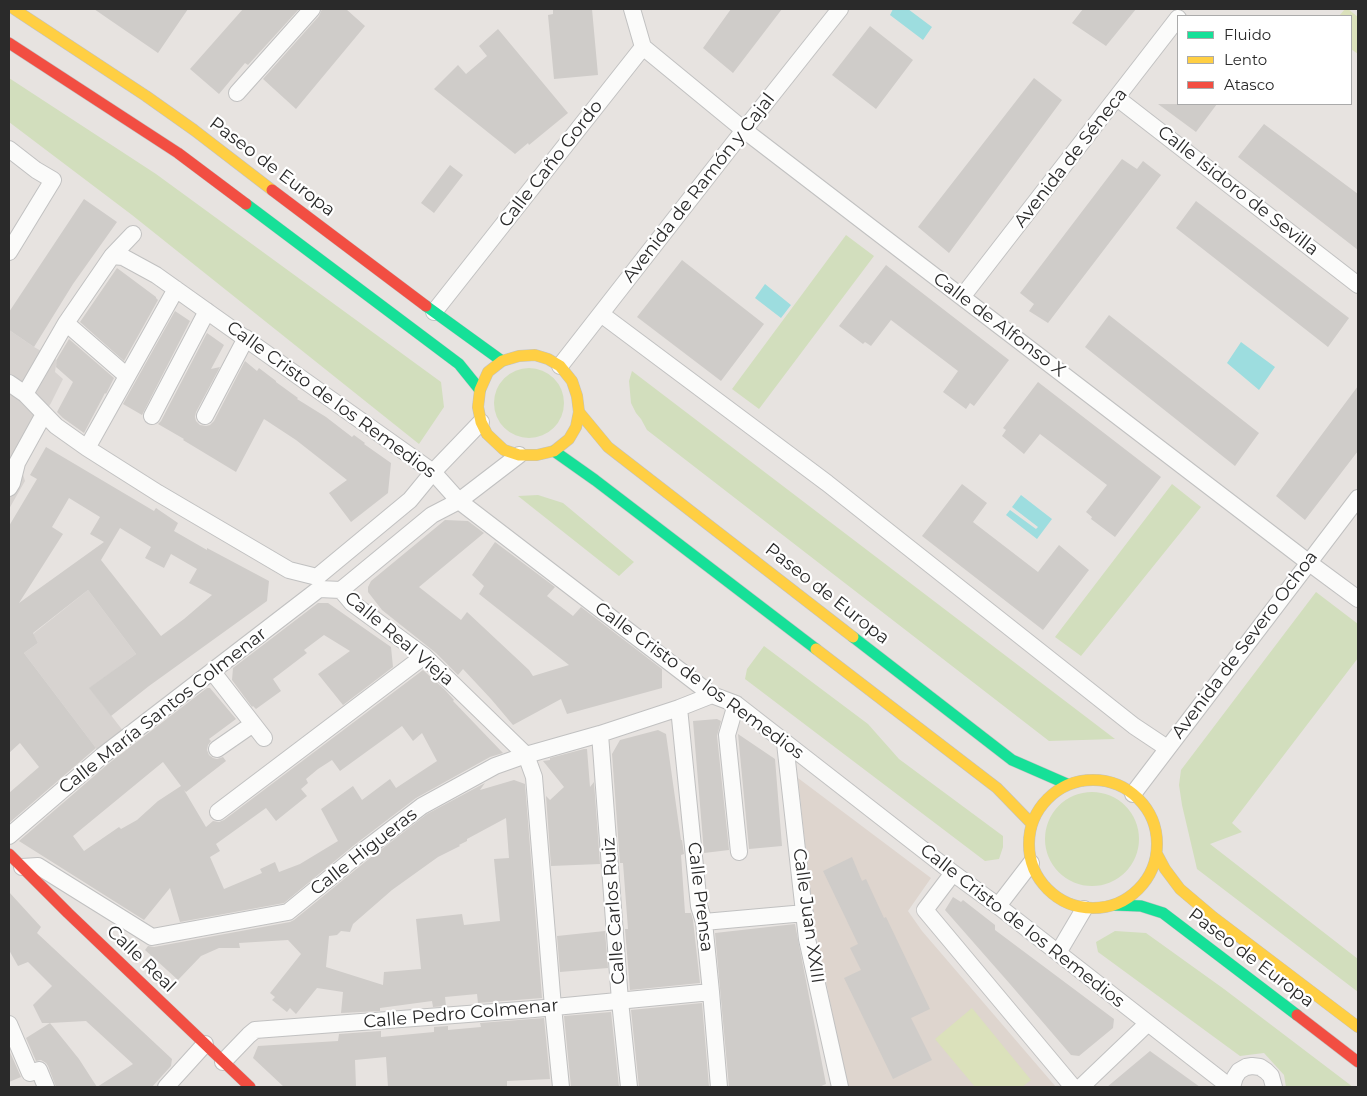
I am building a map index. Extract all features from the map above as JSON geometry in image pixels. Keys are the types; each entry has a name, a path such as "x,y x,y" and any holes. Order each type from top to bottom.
{"main road":[{"name":"Paseo de Europa","path":"14,9 162,107 502,361"},
{"path":"9,43 178,153 459,364 480,390"},
{"path":"536,355 560,366 572,381 577,396 579,412 576,426 569,438 554,451 537,455 519,455 504,450 487,434 481,422 478,407 480,390 488,372 502,361 519,356 536,355"},
{"name":"Paseo de Europa","path":"579,412 608,447 1012,760 1067,784"},
{"path":"554,451 595,480 997,788 1031,823"},
{"path":"1091,779 1109,781 1124,787 1133,794 1145,806 1155,826 1157,836 1157,854 1144,884 1134,894 1114,905 1099,909 1084,908 1063,902 1051,894 1031,863 1031,823 1041,805 1067,784 1091,779"},
{"name":"Paseo de Europa","path":"1157,854 1165,869 1180,889 1213,917 1358,1027"},
{"name":"Calle Real","path":"13,859 250,1087"},
{"name":"Paseo de Europa","path":"1114,905 1141,906 1163,913 1358,1062"}],"street":[{"path":"237,93 312,9"},
{"path":"632,9 643,47"},
{"name":"Avenida de Ramón y Cajal","path":"560,366 840,10"},
{"name":"Avenida de Séneca","path":"962,297 1177,20"},
{"name":"Calle Caño Gordo","path":"434,312 643,47"},
{"name":"Calle de Alfonso X","path":"643,47 744,130 1358,599"},
{"name":"Calle Isidoro de Sevilla","path":"1117,98 1358,285"},
{"path":"9,149 36,170 53,180 9,252"},
{"path":"25,394 66,323 112,256 133,234"},
{"name":"Calle Cristo de los Remedios","path":"112,256 123,257 156,275 433,472 459,501 712,695 736,704 1231,1087"},
{"path":"87,448 176,289"},
{"path":"152,416 207,311"},
{"path":"601,314 827,483 1134,726 1167,748"},
{"path":"66,323 127,376"},
{"path":"206,416 246,338"},
{"name":"Calle Real Vieja","path":"9,383 25,394 56,426 158,494 288,570 318,583 342,590 352,603 424,656 526,755 534,778 561,1087"},
{"path":"9,488 17,463 44,414"},
{"name":"Calle María Santos Colmenar","path":"9,836 109,751 212,672 318,583 410,500 433,472 481,422"},
{"path":"342,590 432,515 459,501 519,455"},
{"name":"Avenida de Severo Ochoa","path":"1133,794 1358,498"},
{"path":"218,812 424,656"},
{"path":"212,672 264,738"},
{"name":"Calle Higueras","path":"13,859 38,866 152,937 288,912 422,806 495,766 600,734 712,695"},
{"path":"736,704 727,735 739,852"},
{"name":"Calle Prensa","path":"679,708 699,906 704,922 719,1087"},
{"path":"217,749 253,724"},
{"name":"Calle Carlos Ruiz","path":"600,734 620,1001 629,1087"},
{"name":"Calle Juan XXIII","path":"785,743 807,939 840,1087"},
{"path":"998,906 1031,863"},
{"path":"953,873 925,910 1074,1087"},
{"path":"1058,953 1084,908"},
{"path":"704,922 805,913"},
{"name":"Calle Pedro Colmenar","path":"223,1062 255,1030 553,1007 711,992"},
{"path":"1081,1087 1148,1023"},
{"path":"9,1024 30,1073 39,1070 46,1087"},
{"path":"166,1087 205,1044"},
{"path":"1231,1087 1240,1071 1252,1066 1260,1067 1266,1071 1271,1076 1274,1087"}],"shaded area":[{"path":"9,330 59,361 55,372 63,379 44,414 21,468 25,481 9,509"},
{"path":"88,590 136,654 90,688 127,736 102,756 24,653 38,643 33,634"},
{"path":"798,778 931,878 908,911 922,931 1056,1087 847,1087 813,916"}],"green space":[{"path":"1345,9 1348,9 1358,17 1358,54 1352,50 1352,15 1340,15"},
{"path":"9,78 156,174 441,382 444,407 419,444 132,215 9,122"},
{"path":"846,235 874,256 759,409 732,389"},
{"path":"522,368 536,368 549,373 559,383 564,396 564,410 559,423 549,433 536,438 522,438 509,433 499,423 494,410 494,396 499,383 509,373"},
{"path":"632,371 1115,739 1049,741 647,430 631,403 629,381"},
{"path":"1172,484 1201,507 1081,656 1055,637"},
{"path":"538,495 563,503 634,562 619,576 518,496"},
{"path":"1316,592 1358,624 1358,658 1232,823 1242,832 1210,844 1358,959 1358,992 1197,869 1179,785 1181,770"},
{"path":"764,646 868,724 899,759 1003,836 1003,847 999,859 985,861 745,679 747,669"},
{"path":"1083,792 1101,792 1126,805 1136,821 1139,839 1136,857 1126,873 1101,886 1083,886 1058,873 1045,848 1045,830 1058,805"},
{"path":"1115,931 1146,933 1224,989 1353,1087 1286,1087 1284,1075 1264,1053 1240,1056 1098,952 1096,942"},
{"path":"972,1008 1031,1080 1022,1087 975,1087 935,1039"}],"water":[{"path":"893,9 908,9 932,27 923,40 890,15"},
{"path":"765,284 791,305 781,318 755,298"},
{"path":"1241,342 1275,367 1259,390 1227,363"},
{"path":"1021,495 1052,519 1037,539 1006,515 1010,510 1036,529 1038,527 1012,507"}],"building":[{"path":"94,9 188,9 158,53"},
{"path":"243,9 299,9 248,65 245,63 219,94 190,69"},
{"path":"322,9 346,9 365,26 296,109 263,79 319,16"},
{"path":"553,9 592,9 598,75 554,79 548,15 553,14"},
{"path":"731,9 782,9 733,73 703,48"},
{"path":"1083,9 1136,9 1106,46 1072,23"},
{"path":"870,26 913,60 876,109 832,75"},
{"path":"498,29 568,113 515,154 434,89 458,65 466,74 487,56 479,46"},
{"path":"1034,78 1062,100 949,253 918,227"},
{"path":"1158,104 1216,105 1196,132"},
{"path":"1264,124 1358,194 1358,250 1238,157"},
{"path":"1122,159 1137,169 1143,161 1161,175 1048,323 1029,311 1034,304 1020,293"},
{"path":"450,165 463,175 434,213 421,203"},
{"path":"84,199 117,222 73,284 34,347 9,330 9,312"},
{"path":"1196,201 1349,318 1328,347 1176,228"},
{"path":"682,260 764,324 721,381 637,317"},
{"path":"886,265 1009,360 974,406 970,403 966,409 943,392 958,371 891,320 871,346 865,342 863,344 839,326"},
{"path":"117,268 158,300 124,361 80,322"},
{"path":"175,311 190,321 142,415 123,404"},
{"path":"1109,315 1259,433 1235,466 1085,347"},
{"path":"207,333 224,345 211,369 220,367 196,412 196,421 200,425 210,425 214,421 245,361 257,371 259,368 297,399 326,417 352,437 354,435 391,463 388,493 351,522 329,493 347,480 296,440 264,419 236,472 158,424"},
{"path":"69,339 114,378 84,433 57,412 73,382 56,367 57,359"},
{"path":"1038,382 1161,477 1115,537 1091,519 1092,517 1086,512 1107,485 1040,434 1024,454 1002,436 1006,430 1003,428"},
{"path":"1358,386 1358,451 1305,520 1276,496"},
{"path":"46,447 154,511 156,508 178,523 174,531 269,581 267,601 149,686 111,716 89,688 136,654 88,590 33,633 38,643 24,653 96,748 9,823 9,793 39,767 20,743 9,753 9,526 37,479 30,475","holes":["69,498 100,517 90,534 104,542 19,603 63,534 52,527","120,528 151,547 145,558 164,568 171,554 197,569 189,583 212,595 161,636 101,560"]},
{"path":"962,484 987,503 973,522 1038,572 1059,545 1089,570 1043,630 922,536"},
{"path":"445,520 468,521 484,533 419,587 461,620 467,612 529,670 533,676 569,665 479,594 484,586 472,575 495,542 555,587 547,596 573,616 581,607 662,669 662,688 567,714 561,699 513,725 463,669 458,675 436,653 382,610 368,592 371,581"},
{"path":"318,603 328,603 391,647 393,667 343,705 318,674 350,651 324,635 304,650 307,653 273,679 281,691 256,709 252,707 232,680 233,668"},
{"path":"423,670 445,690 453,701 503,753 490,757 416,798 353,846 284,903 180,922 170,888 144,920 19,841 108,764 207,688 210,688 236,719 209,739 211,741 207,750 209,755 217,759 223,757 226,761 186,792 184,790 206,827 213,821 219,822","holes":["402,726 413,741 422,733 437,761 396,788 390,779 362,800 353,786 321,809 338,841 300,864 279,872 275,862 260,869 262,873 224,889 210,857 220,851 216,844 266,808 276,821 307,796 301,789 308,783 306,779 318,769 332,760 340,771","163,762 181,786 158,801 137,820 121,829 119,827 84,851 73,836"]},
{"path":"717,719 721,721 717,736 729,850 704,853 693,721"},
{"path":"658,730 666,734 684,854 681,855 685,913 691,913 693,920 700,983 630,990 625,929 628,929 623,863 620,863 612,754 620,740"},
{"path":"738,734 775,759 782,846 749,849"},
{"path":"587,749 590,787 594,782 600,864 551,866 546,796 550,800 564,787 543,761"},
{"path":"514,780 525,784 542,998 478,1003 477,994 445,997 446,1006 433,1007 432,1001 380,1008 380,1011 341,1013 343,992 317,988 296,1014 290,1008 287,1012 272,1000 275,997 270,993 301,954 288,940 239,943 240,948 219,948 201,956 178,980 145,950 148,946 154,947 290,922 427,814 485,783 480,790","holes":["506,818 509,858 494,859 500,921 464,925 462,914 416,919 421,969 384,972 383,985 326,967 329,936 337,935 341,931 350,932 353,924 392,890 438,857"]},
{"path":"852,857 862,881 866,879 884,918 886,917 930,1009 911,1018 932,1060 893,1079 844,978 861,970 850,948 858,944 823,871"},
{"path":"9,892 41,927 37,933 172,1059 171,1066 152,1087 97,1087 133,1064 86,1021 42,1023 33,1005 52,986 28,962 18,966 9,950"},
{"path":"953,897 961,902 963,900 995,925 995,930 1114,1019 1113,1028 1079,1056 1071,1055 945,910"},
{"path":"795,924 826,1084 819,1087 729,1087 715,933"},
{"path":"605,931 608,968 560,972 557,936"},
{"path":"702,1003 709,1087 639,1087 631,1010"},
{"path":"611,1012 619,1087 571,1087 564,1016"},
{"path":"544,1018 550,1079 507,1081 507,1087 388,1087 386,1057 355,1060 356,1087 284,1087 253,1058 258,1046 338,1041 339,1034 381,1031 381,1037 434,1032 434,1027 448,1026 448,1030 481,1027 480,1023"},
{"path":"50,1023 79,1059 97,1087 56,1087 46,1063 41,1060 36,1061 26,1038"},
{"path":"9,1050 21,1077 9,1082"},
{"path":"1150,1051 1200,1087 1107,1087"}],"traffic: fast":[{"path":"246,204 459,364 480,390"},
{"path":"426,306 502,361"},
{"path":"554,451 595,480 816,649"},
{"path":"853,637 1012,760 1067,784"},
{"path":"1114,905 1141,906 1163,913 1297,1015"}],"traffic: slow":[{"path":"14,9 146,96 272,190"},
{"path":"535,355 548,359 560,366 572,381 577,396 579,412 576,427 569,439 554,451 537,455 519,455 504,450 487,434 481,422 478,407 480,390 488,372 502,361 519,356 535,355"},
{"path":"579,412 608,447 853,637"},
{"path":"816,649 997,788 1031,823"},
{"path":"1093,780 1106,781 1118,785 1138,799 1152,819 1156,831 1157,844 1156,857 1152,869 1138,889 1118,903 1106,907 1093,908 1080,907 1068,903 1048,889 1034,869 1030,857 1029,844 1030,831 1034,819 1048,799 1068,785 1080,781 1093,780"},
{"path":"1157,854 1165,869 1180,889 1213,917 1358,1027"}],"traffic: jam":[{"path":"9,43 178,153 246,204"},
{"path":"272,190 426,306"},
{"path":"9,854 250,1087"},
{"path":"1297,1015 1358,1062"}]}
